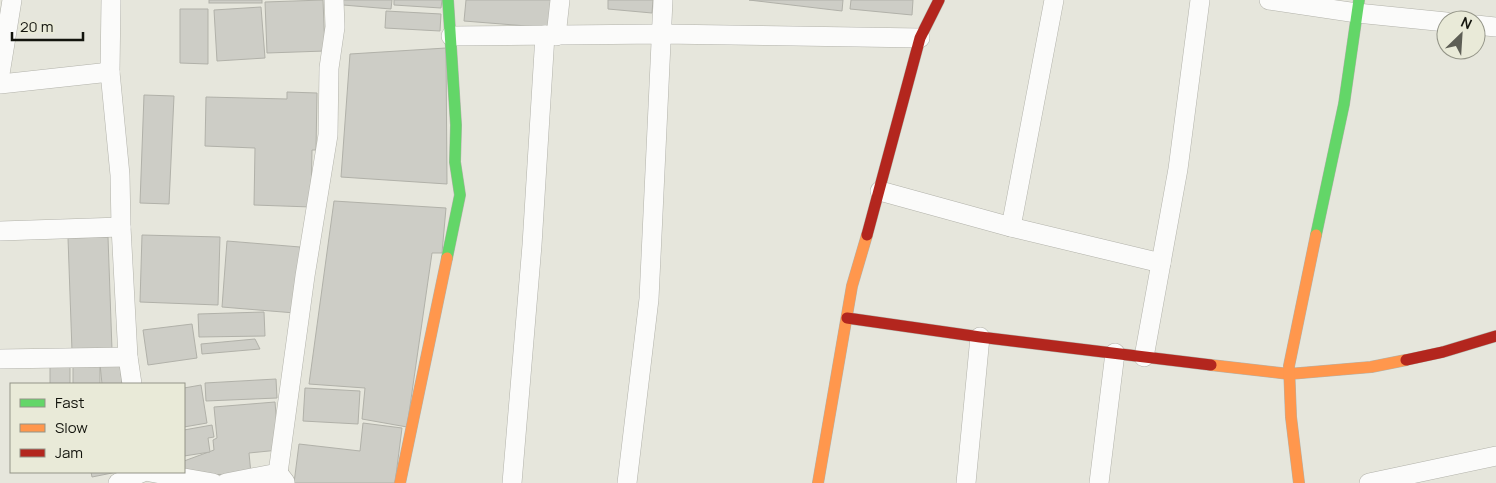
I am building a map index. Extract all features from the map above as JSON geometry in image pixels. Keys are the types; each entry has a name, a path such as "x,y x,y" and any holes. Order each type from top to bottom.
{"street":[{"path":"0,74 12,0"},
{"path":"111,0 110,72 120,175 128,357 132,383"},
{"path":"226,483 281,478 305,276 328,136 329,68 335,27 334,0"},
{"path":"400,483 460,195 455,162 456,125 448,0"},
{"path":"512,483 551,36 560,0"},
{"path":"627,483 649,299 663,0"},
{"path":"818,483 852,286 880,191 920,38 938,0"},
{"path":"1011,227 1054,0"},
{"path":"1144,357 1178,169 1200,0"},
{"path":"1269,0 1358,7 1436,20"},
{"path":"1299,483 1291,417 1289,374 1295,337 1344,104 1358,7"},
{"path":"451,36 662,34 920,38"},
{"path":"0,84 110,72"},
{"path":"880,191 1011,227 1161,263"},
{"path":"0,231 121,227"},
{"path":"847,318 980,337 1289,374 1371,367 1444,352 1496,336"},
{"path":"966,483 980,337"},
{"path":"1099,483 1115,353"},
{"path":"0,359 128,357"},
{"path":"1369,483 1496,456"},
{"path":"118,483 141,473"},
{"path":"156,473 205,482"}],"building":[{"path":"209,0 262,0 262,3 209,3"},
{"path":"323,0 325,51 267,53 265,2"},
{"path":"343,0 392,0 391,9 343,5"},
{"path":"394,0 442,0 441,8 394,5"},
{"path":"466,0 555,0 552,28 464,21"},
{"path":"608,0 653,0 652,13 608,9"},
{"path":"749,0 843,0 842,11"},
{"path":"851,0 913,0 912,15 850,9"},
{"path":"261,7 265,58 217,61 214,10"},
{"path":"180,9 208,9 208,64 180,63"},
{"path":"386,11 441,14 440,31 385,28"},
{"path":"446,48 447,184 341,177 350,54"},
{"path":"287,92 317,93 316,150 312,150 311,207 254,205 255,148 205,146 206,97 287,99"},
{"path":"144,95 174,96 169,204 140,203"},
{"path":"334,201 446,208 442,253 432,253 407,427 362,419 365,388 309,384"},
{"path":"142,235 220,237 218,305 140,302"},
{"path":"108,237 112,350 72,351 68,238"},
{"path":"227,241 300,247 295,313 222,307"},
{"path":"264,312 265,336 199,337 198,314"},
{"path":"192,324 197,358 148,365 143,330"},
{"path":"255,339 260,349 202,354 201,344"},
{"path":"120,362 122,383 102,383 100,364"},
{"path":"50,363 70,363 70,383 50,383"},
{"path":"73,364 100,364 100,383 73,383"},
{"path":"276,379 277,398 206,401 205,383"},
{"path":"201,385 207,423 185,427 185,388"},
{"path":"305,388 360,391 358,424 303,421"},
{"path":"275,402 279,450 249,453 251,474 183,475 185,473 185,461 214,450 213,440 217,438 214,407"},
{"path":"363,423 402,428 395,483 294,483 299,444 360,451"},
{"path":"212,425 214,437 208,438 210,452 185,456 185,430"},
{"path":"91,473 112,473 92,477"}],"traffic: fast":[{"path":"447,258 460,195 455,162 456,125 448,0"},
{"path":"1316,235 1344,104 1359,0"}],"traffic: slow":[{"path":"818,483 852,286 867,235"},
{"path":"1299,483 1291,417 1289,366 1316,235"},
{"path":"400,483 447,258"},
{"path":"1211,365 1289,374 1371,367 1406,360"}],"traffic: jam":[{"path":"867,235 920,38 939,0"},
{"path":"847,318 980,337 1211,365"},
{"path":"1406,360 1443,352 1496,336"}]}
